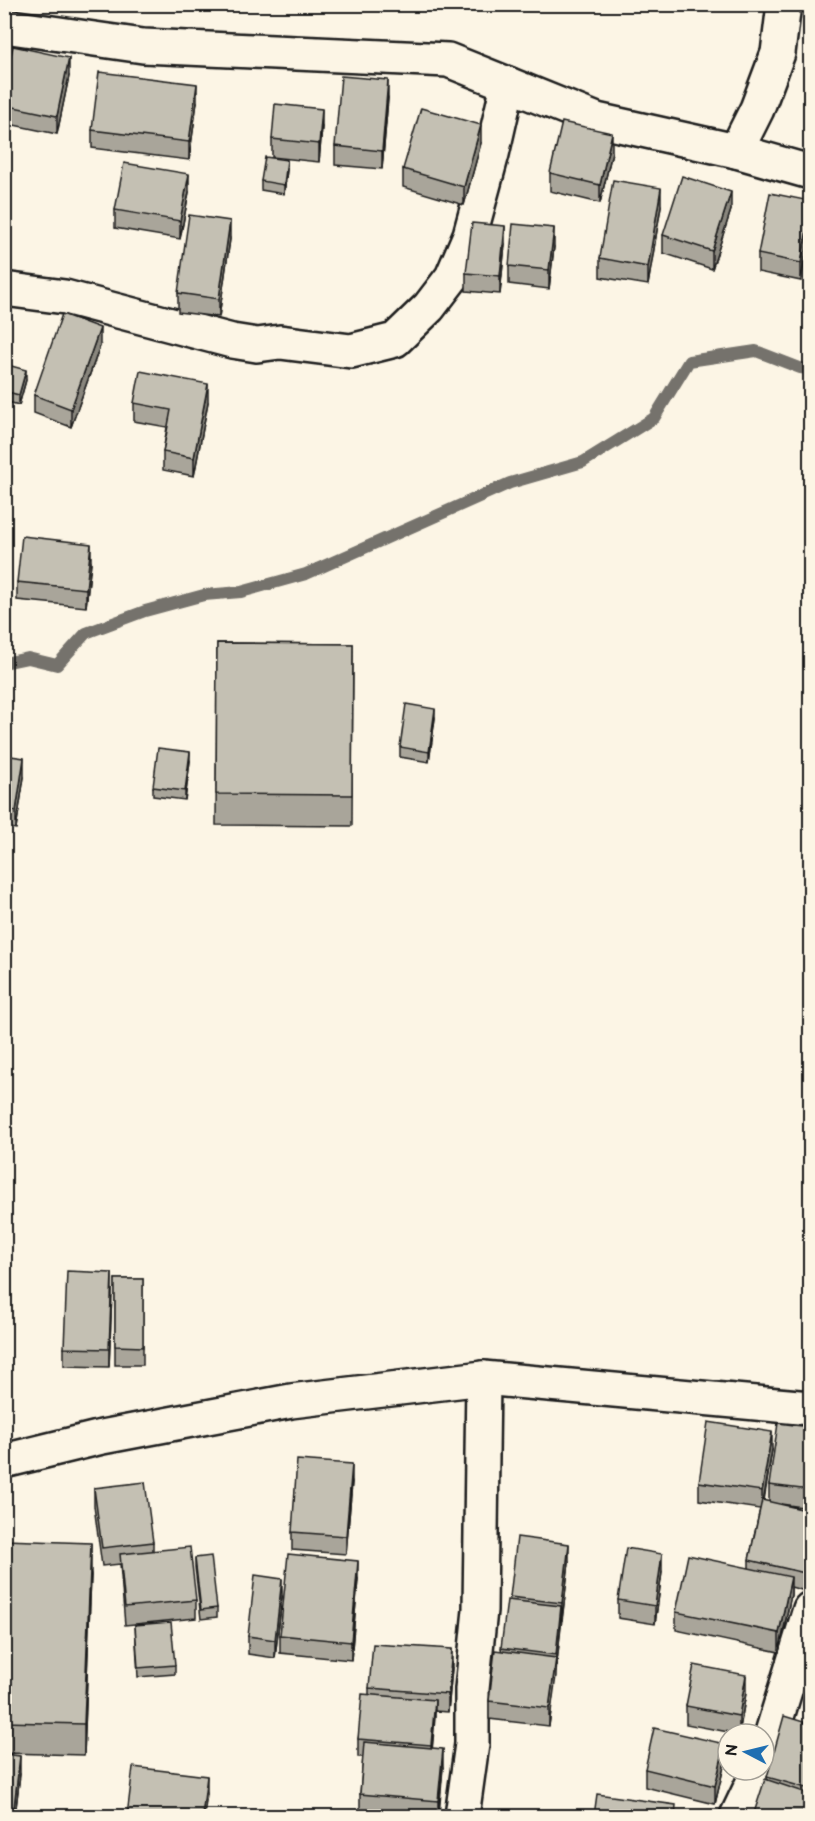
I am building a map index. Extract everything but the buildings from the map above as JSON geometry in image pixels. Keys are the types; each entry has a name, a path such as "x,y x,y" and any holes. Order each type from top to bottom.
{"street":[{"path":"736,152 758,109 778,53 784,4"},
{"path":"4,26 143,46 448,60 597,120 736,152 810,172"},
{"path":"4,289 65,297 232,341 257,345 280,342 351,351 395,340 429,307 452,277 473,224 508,84"},
{"path":"462,1816 472,1744 472,1689 480,1610 483,1378"},
{"path":"4,1461 102,1437 291,1401 483,1378 810,1408"},
{"path":"775,1722 810,1609"},
{"path":"737,1816 753,1782"}],"waterway":[{"path":"4,663 28,658 57,665 86,633 145,611 204,595 241,592 306,574 510,483 583,462 654,418 689,361 756,351 800,368 810,369"}]}
